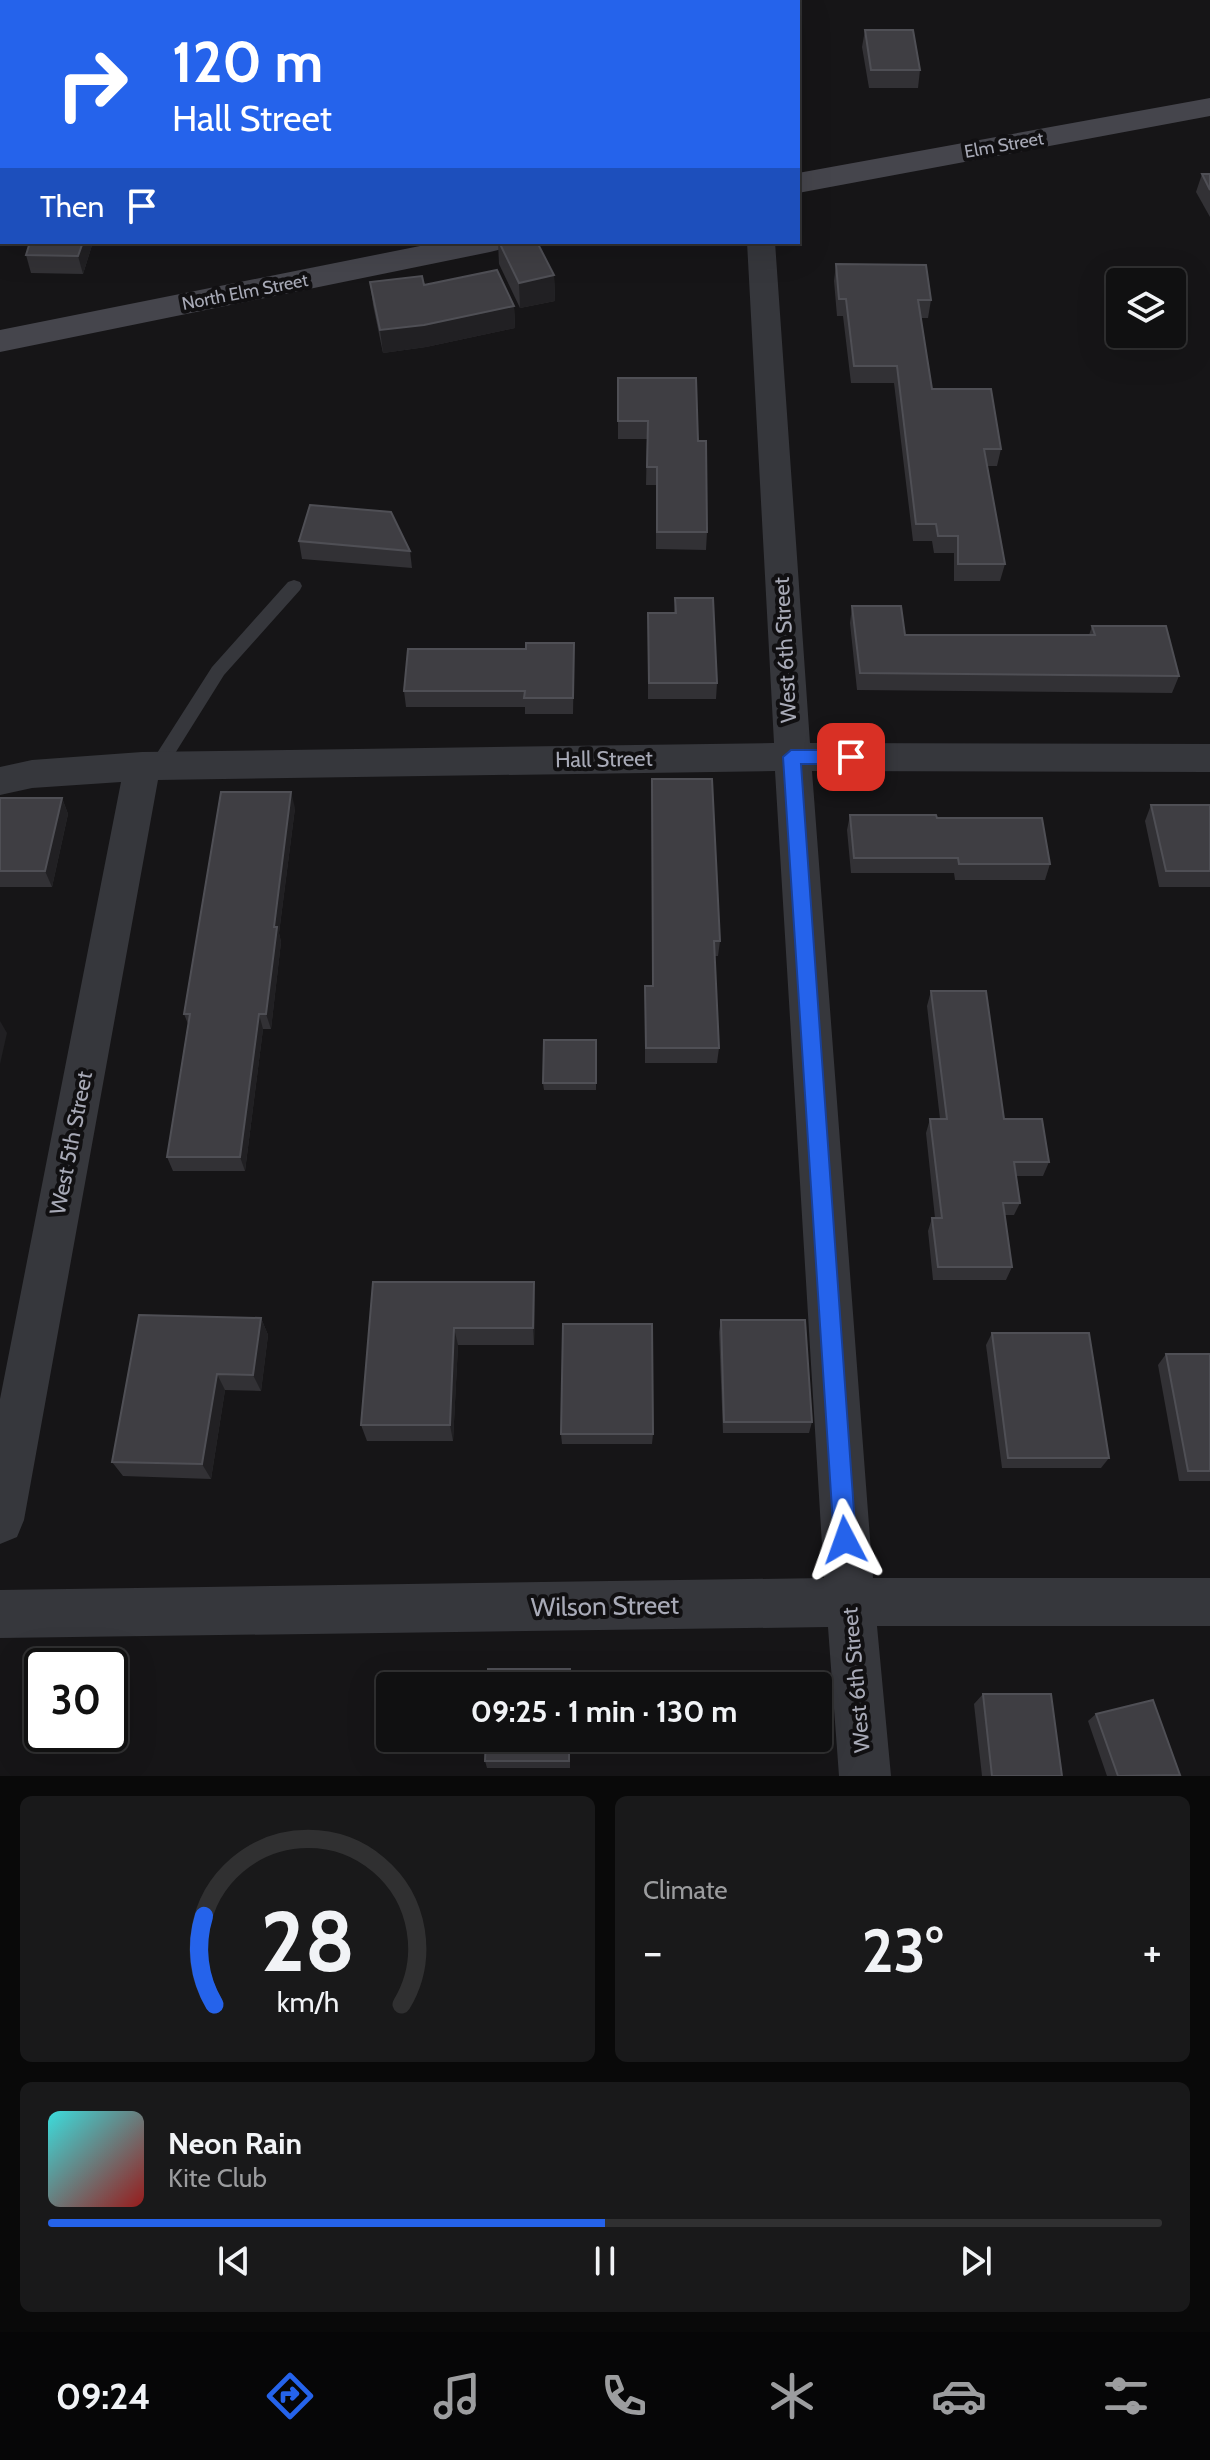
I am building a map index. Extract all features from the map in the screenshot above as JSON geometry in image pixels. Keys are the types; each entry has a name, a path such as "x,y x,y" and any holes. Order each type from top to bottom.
{"street":[{"name":"Elm Street","path":"800,183 1210,107"},
{"name":"North Elm Street","path":"0,341 480,244"},
{"name":"West 6th Street","path":"761,244 791,757 849,1602 865,1776"},
{"name":"Hall Street","path":"0,781 32,774 150,766 791,757 1210,758"},
{"name":"West 5th Street","path":"0,1520 150,766"},
{"name":"Wilson Street","path":"0,1614 849,1602 1210,1602"}],"lane":[{"path":"150,766 218,671 294,586"}],"building":[{"path":"865,30 913,30 920,70 871,70"},
{"path":"1202,174 1210,174 1210,190"},
{"path":"29,244 82,244 78,256 26,255"},
{"path":"500,244 538,244 554,275 519,283"},
{"path":"836,264 926,265 931,300 918,300 932,389 991,389 1001,449 984,449 1005,564 958,564 958,536 938,536 936,524 916,524 897,366 854,366 846,299 839,299"},
{"path":"497,270 514,306 424,325 380,330 370,282 422,276 424,285"},
{"path":"618,378 696,378 698,441 706,441 707,532 657,532 657,467 647,467 648,421 618,421"},
{"path":"310,505 391,512 410,551 299,541"},
{"path":"675,598 713,598 717,683 649,683 648,613 676,613"},
{"path":"852,606 901,606 905,635 1095,635 1092,626 1166,626 1179,676 860,673"},
{"path":"526,643 574,643 573,698 524,698 525,691 404,691 408,649 526,649"},
{"path":"652,779 712,779 720,941 714,941 719,1048 646,1048 645,986 653,986"},
{"path":"221,792 291,792 266,1014 259,1014 240,1157 167,1157 190,1014 184,1014"},
{"path":"0,798 62,798 45,871 0,871"},
{"path":"1151,805 1210,805 1210,871 1166,871"},
{"path":"850,815 1042,818 1050,864 959,864 958,858 854,858"},
{"path":"931,991 986,991 1004,1119 1042,1119 1049,1162 1014,1162 1020,1203 1003,1203 1012,1267 938,1267 932,1218 942,1218 930,1119 947,1119"},
{"path":"544,1040 596,1040 596,1083 543,1083"},
{"path":"373,1282 534,1282 533,1328 454,1328 450,1425 361,1425"},
{"path":"139,1315 261,1318 253,1375 217,1374 202,1464 112,1462"},
{"path":"721,1320 805,1320 812,1422 724,1422"},
{"path":"563,1324 652,1324 653,1434 561,1434"},
{"path":"992,1333 1089,1333 1109,1458 1008,1458"},
{"path":"1166,1354 1210,1354 1210,1471 1188,1471"},
{"path":"488,1669 570,1669 570,1672 488,1672"},
{"path":"983,1694 1051,1694 1062,1776 992,1776"},
{"path":"1153,1700 1180,1775 1118,1776 1096,1714"},
{"path":"485,1752 569,1752 569,1761 485,1761"}],"route":[{"path":"845,1540 791,757 851,757"}]}
